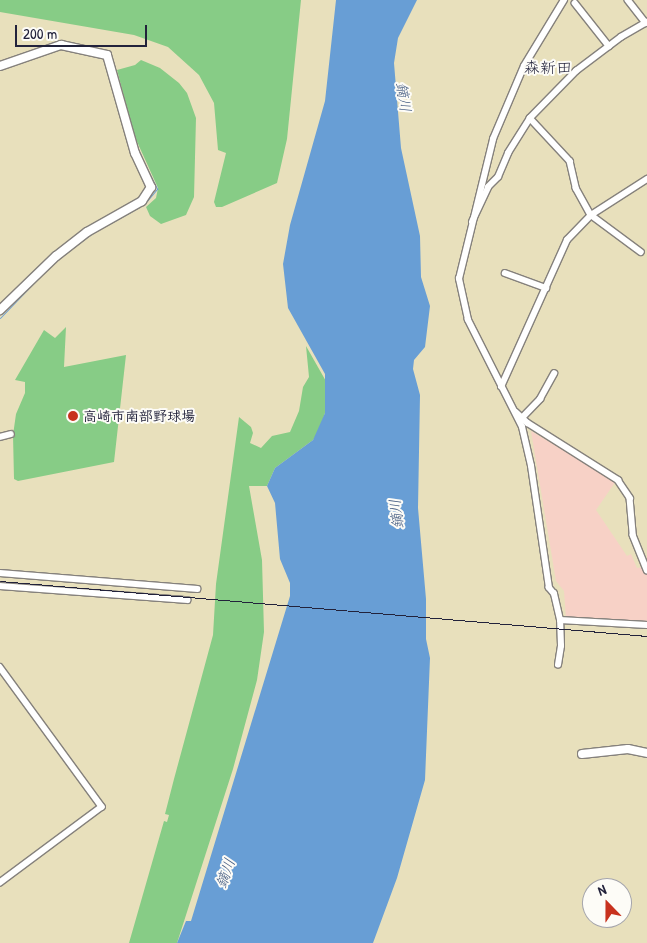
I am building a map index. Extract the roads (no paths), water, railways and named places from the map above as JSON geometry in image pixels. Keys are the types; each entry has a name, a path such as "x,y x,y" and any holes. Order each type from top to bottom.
{"street":[{"path":"558,664 562,646 560,620 554,594 549,588 531,466 520,419 501,387 468,320 460,292 462,258 493,139 524,66 564,0"},
{"path":"471,223 488,187 498,177 508,154 530,118 576,71 609,46 646,22 628,0"},
{"path":"575,3 609,46"},
{"path":"0,66 61,45 107,55 134,153 151,187 142,201 87,232 56,256 0,310"},
{"path":"530,118 570,161 576,188 591,215 641,252"},
{"path":"501,387 567,240 591,215 647,179"},
{"path":"505,274 546,288"},
{"path":"520,419 540,399 554,374"},
{"path":"520,419 618,480 630,498 633,535 647,570"},
{"path":"0,437 11,434"},
{"path":"0,573 197,589"},
{"path":"0,586 187,600"},
{"path":"560,620 647,626"},
{"path":"0,667 102,807 0,883"},
{"path":"582,754 628,749 647,753"}],"water":[{"name":"鏑川","path":"336,0 417,0 398,38 394,63 401,148 420,236 421,277 430,306 425,347 414,360 413,369 420,395 418,508 426,599 426,639 430,658 425,780 397,878 373,943 177,943 186,921 191,921 290,596 290,583 280,559 275,503 267,486 275,468 313,440 325,413 325,374 288,308 283,264 290,225 325,101"}],"waterway":[{"path":"145,165 157,189 146,202"},
{"path":"107,225 139,207"},
{"path":"58,259 91,234"},
{"path":"0,318 46,270"}],"railway":[{"path":"0,581 647,636"}],"place":[{"name":"高崎市南部野球場","path":"73,416"}],"district":[{"name":"森新田","path":"548,67"}]}
